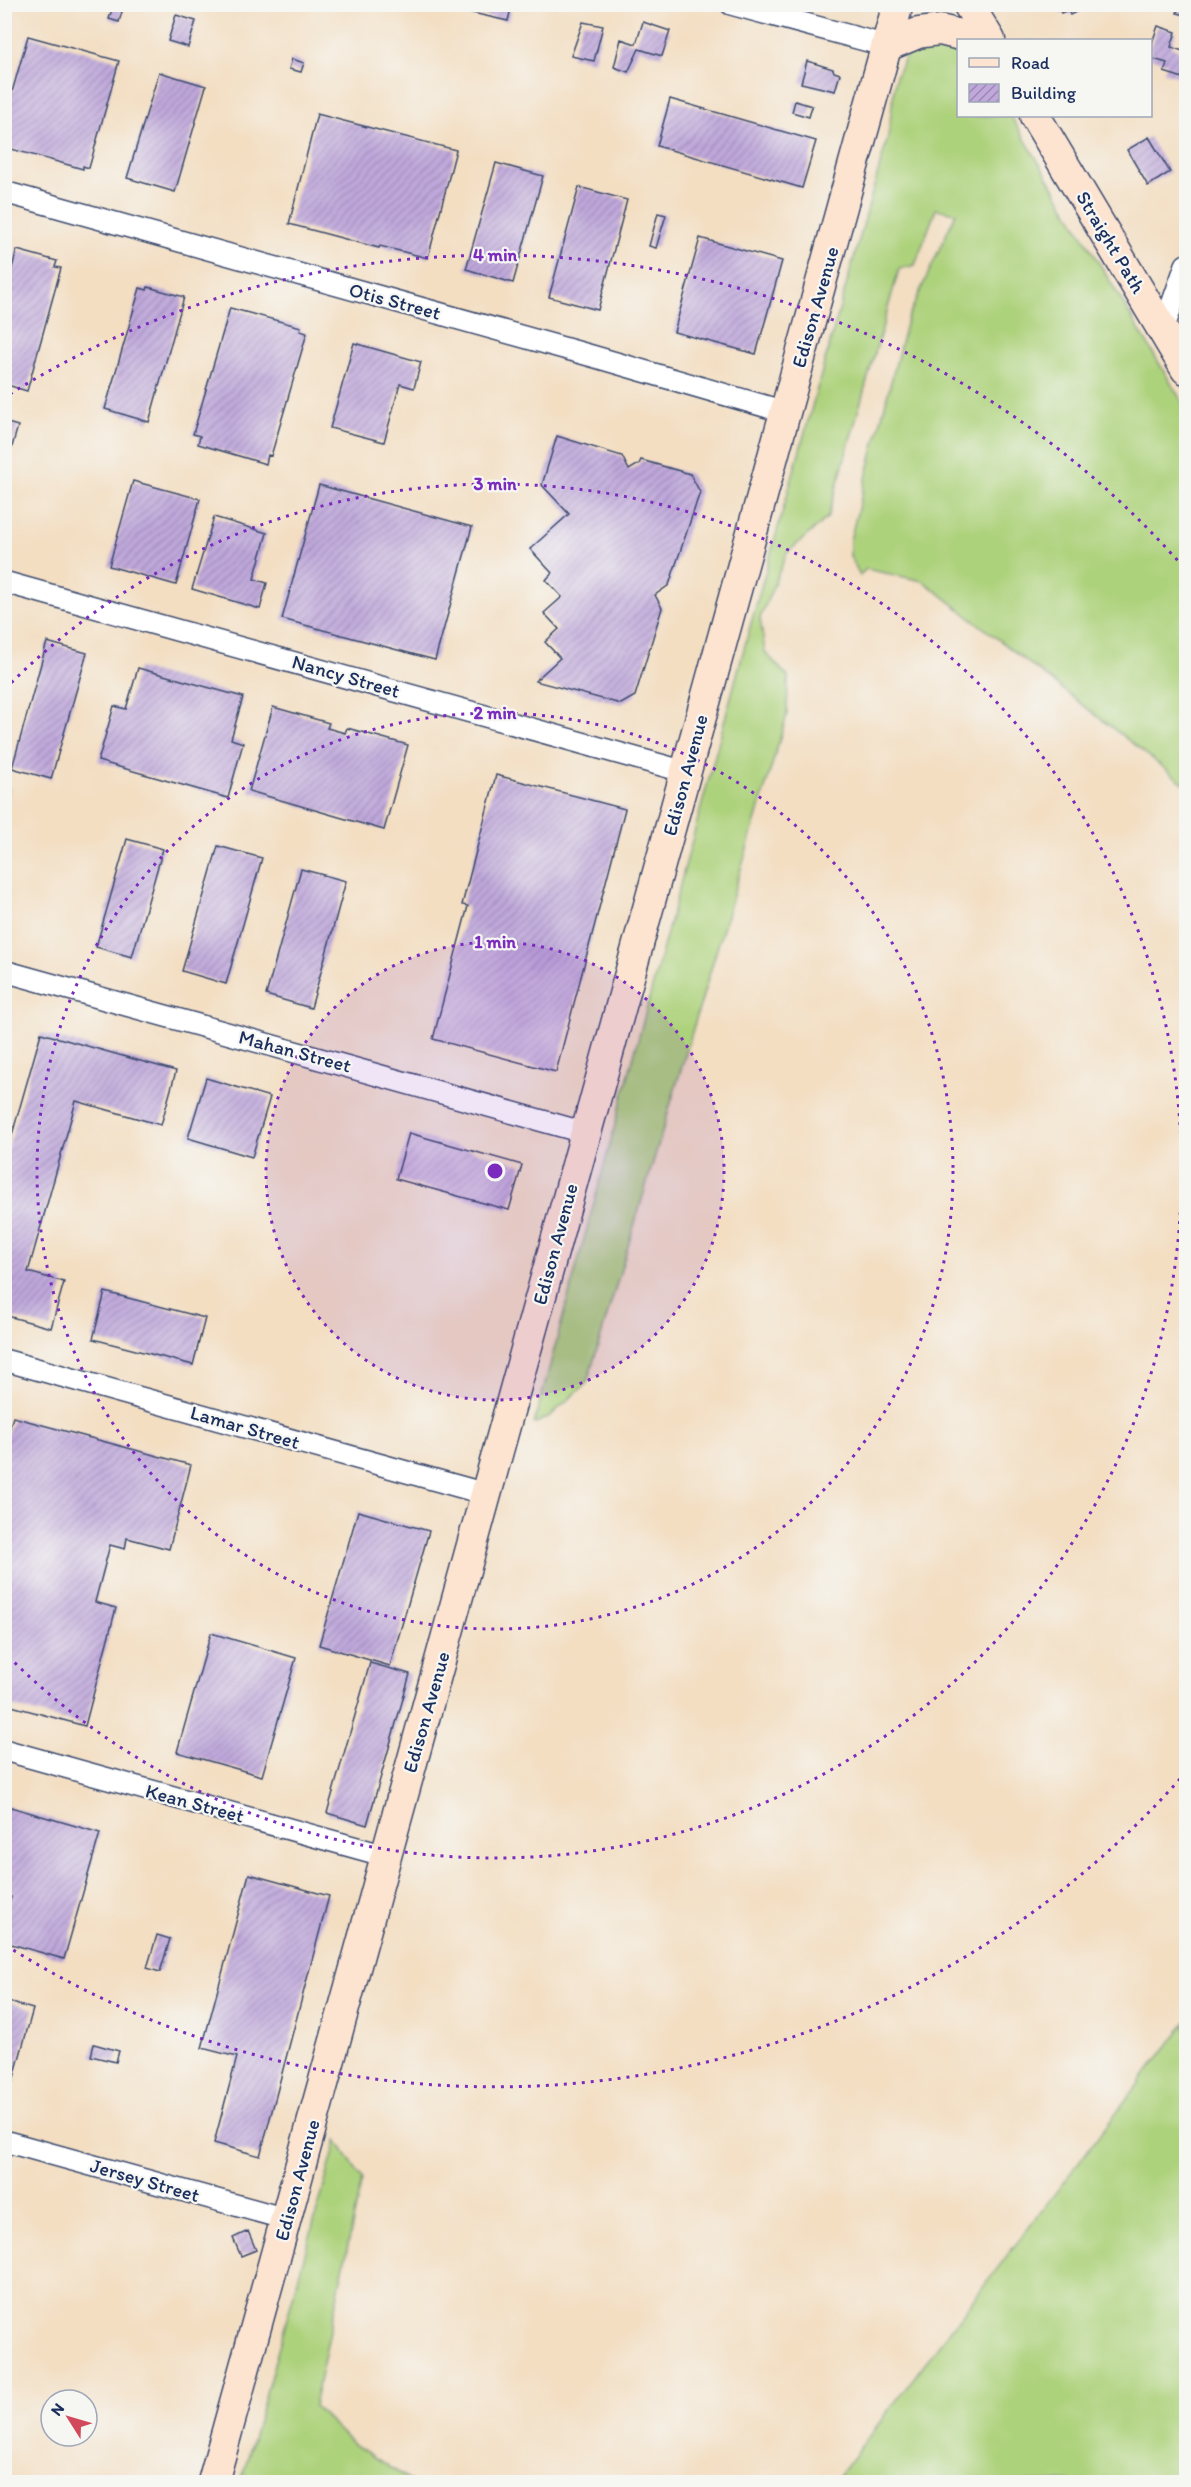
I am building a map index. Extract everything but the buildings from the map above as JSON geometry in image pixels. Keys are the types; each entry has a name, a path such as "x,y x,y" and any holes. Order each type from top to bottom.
{"street":[{"path":"731,4 887,46 918,33 940,30 976,39"},
{"name":"Edison Avenue","path":"213,2482 898,4"},
{"path":"968,4 989,39"},
{"name":"Straight Path","path":"1036,117 1186,369"},
{"name":"Otis Street","path":"4,192 785,412"},
{"path":"1163,330 1186,265"},
{"name":"Nancy Street","path":"4,582 686,772"},
{"name":"Mahan Street","path":"4,971 586,1133"},
{"name":"Lamar Street","path":"4,1360 486,1494"},
{"name":"Kean Street","path":"4,1750 386,1856"},
{"name":"Jersey Street","path":"4,2141 286,2220"}],"green space":[{"path":"925,41 957,45 957,117 1012,117 1186,408 1186,785 923,581 866,569 860,575 850,556 850,540 907,320 956,213 936,209 915,265 899,269 828,517 787,553 760,618 765,652 788,677 787,715 587,1383 550,1416 534,1424 748,634 888,137 896,76 907,54"},
{"path":"1186,2022 1186,2482 834,2482"},
{"path":"337,2140 362,2179 314,2406 352,2443 413,2482 241,2482"}]}
